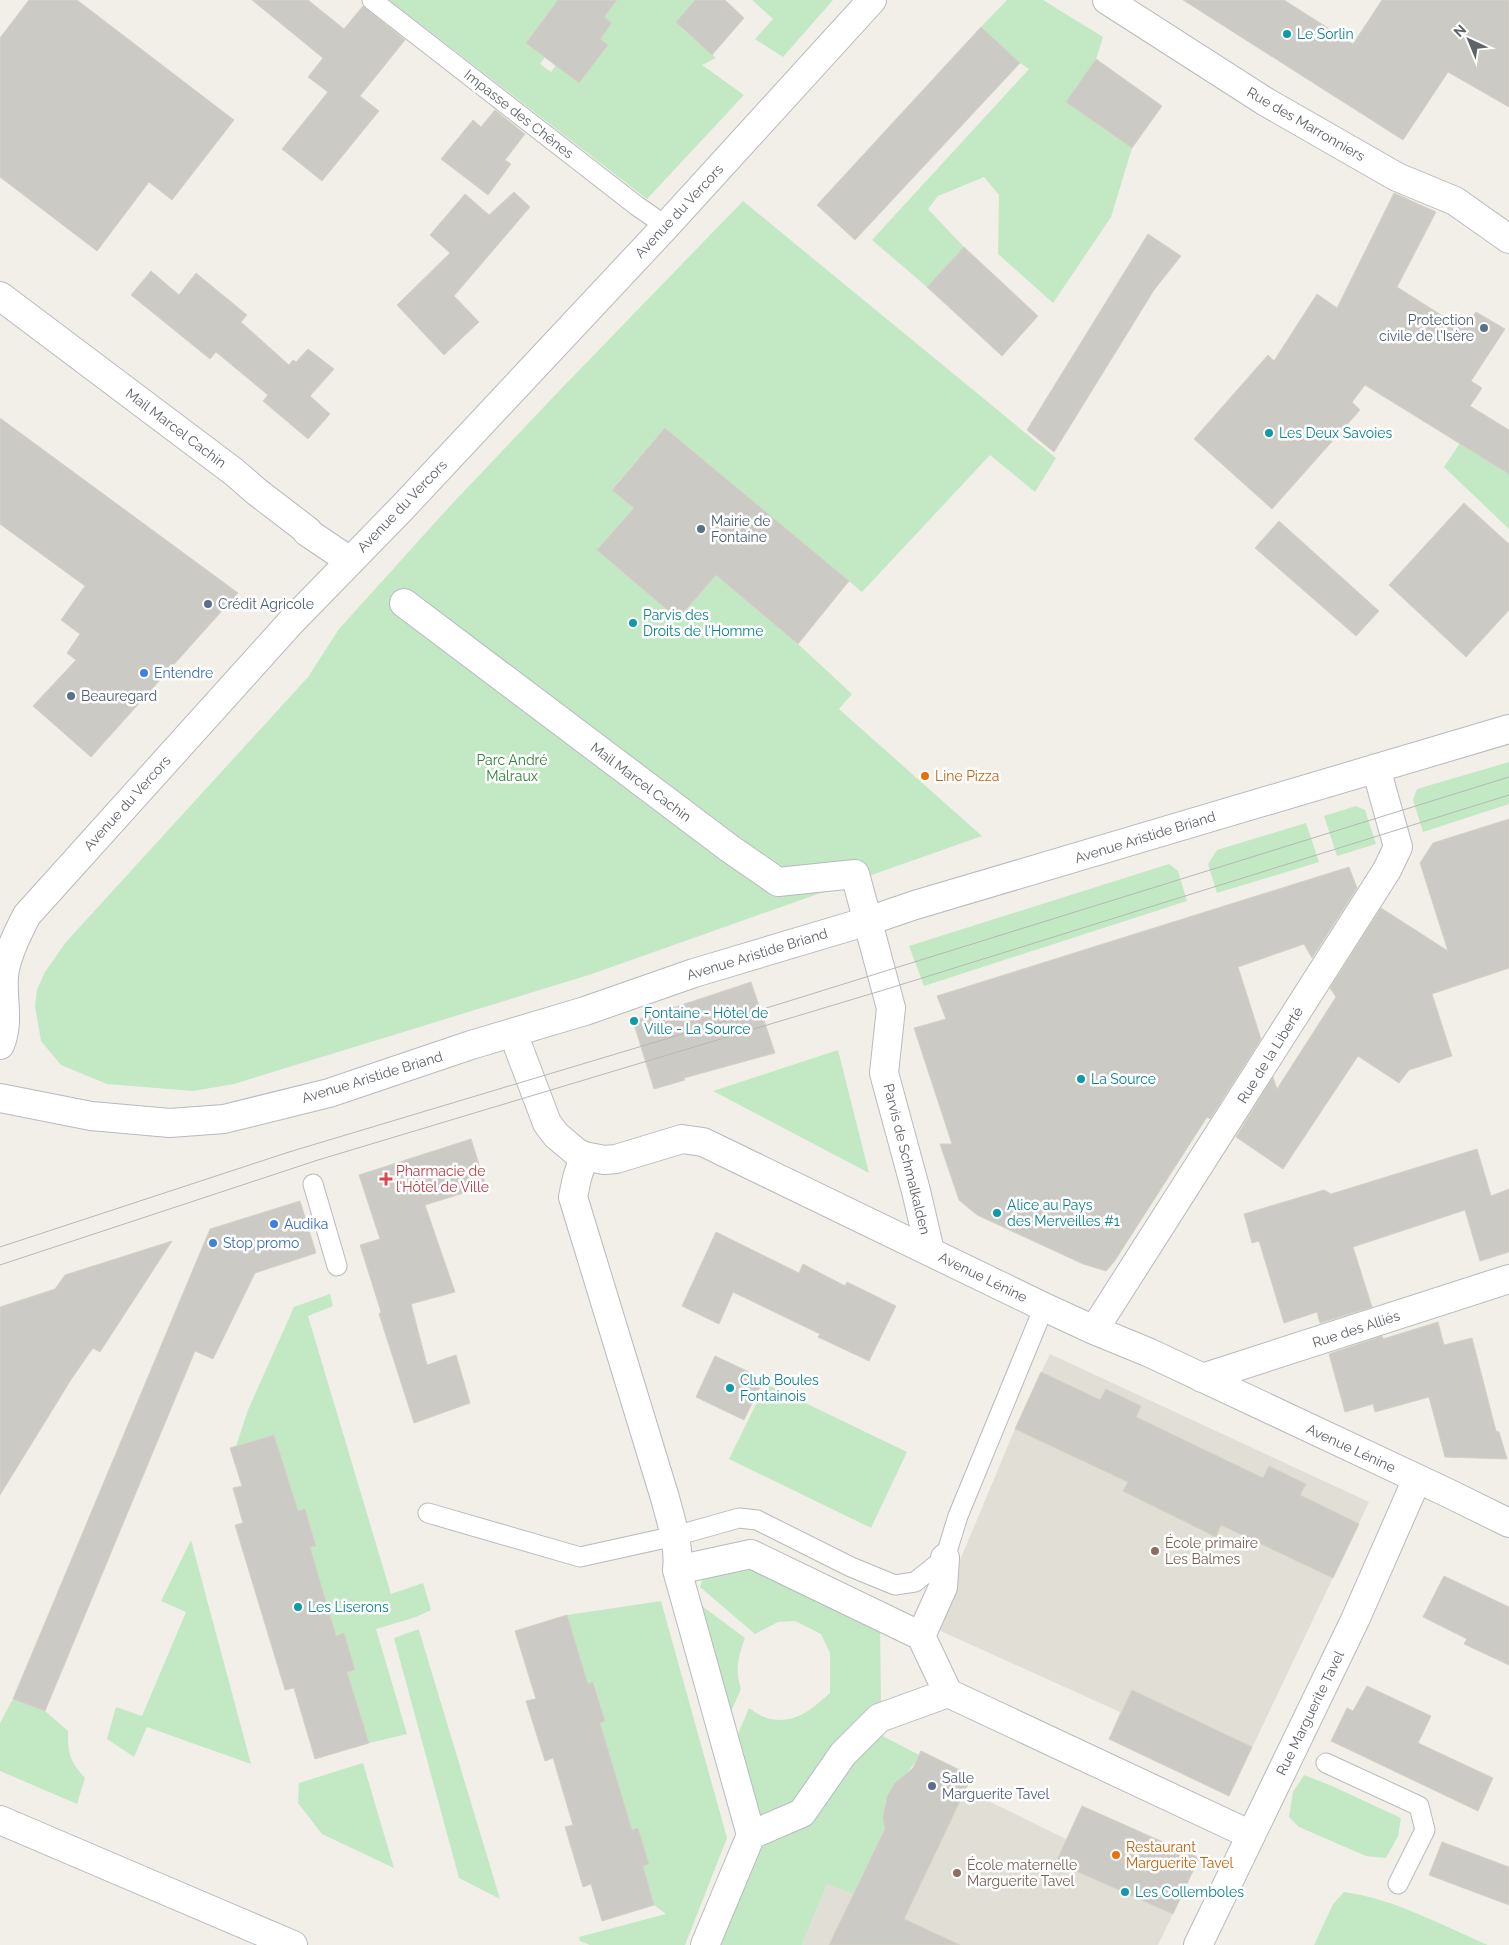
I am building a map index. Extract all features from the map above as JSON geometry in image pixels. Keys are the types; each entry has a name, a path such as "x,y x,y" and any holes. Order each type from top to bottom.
{"street":[{"name":"Avenue du Vercors","path":"0,1045 5,1034 4,970 12,945 27,915 271,644 402,508 666,226 872,0"},
{"name":"Rue des Marronniers","path":"1107,0 1266,102 1397,177 1455,202 1509,239"},
{"name":"Mail Marcel Cachin","path":"0,296 219,461 308,530 307,532 350,561"},
{"name":"Mail Marcel Cachin","path":"404,604 729,848 778,882 855,874 868,921"},
{"name":"Avenue Aristide Briand","path":"0,1098 91,1116 170,1123 224,1119 329,1093 472,1045 585,1011 694,973 868,921 924,902 1509,729"},
{"name":"Rue de la Liberté","path":"1094,1330 1387,870 1398,847 1376,768"},
{"name":"Parvis de Schmalkalden","path":"868,921 892,1008 884,1073 930,1251"},
{"name":"Avenue Lénine","path":"513,1033 547,1123 566,1144 584,1156 604,1160 616,1159 682,1138 702,1142 1094,1330 1150,1353 1509,1523"},
{"path":"584,1156 573,1197 662,1488 675,1536 677,1570 751,1835 705,1945"},
{"name":"Rue des Alliés","path":"1202,1378 1509,1279"},
{"name":"Rue Marguerite Tavel","path":"1198,1945 1354,1620 1417,1479"},
{"path":"677,1570 751,1554 921,1636 948,1693 1251,1835"},
{"path":"921,1636 943,1587 945,1558"},
{"path":"751,1835 802,1812 842,1754 879,1718 948,1693"},
{"path":"0,1820 293,1945"}],"lane":[{"name":"Impasse des Chênes","path":"372,0 637,206 666,226"},
{"path":"313,1184 337,1266"},
{"path":"428,1513 580,1557 675,1536 739,1518 758,1520 850,1567 895,1585 915,1582 945,1558 958,1516 1044,1306"},
{"path":"1326,1763 1418,1806 1425,1830 1398,1884"}],"shaded area":[{"name":"École primaire Les Balmes","path":"1050,1354 1369,1502 1229,1796 1109,1739 1120,1712 932,1627 1015,1429"},
{"name":"École maternelle Marguerite Tavel","path":"966,1790 1066,1839 1056,1862 1173,1914 1158,1945 802,1945 827,1884 869,1796 944,1835"}],"green space":[{"path":"389,0 558,0 526,43 545,57 540,64 551,72 556,65 600,39 612,23 604,17 615,2 613,0 695,0 676,22 716,58 702,65 744,95 647,199"},
{"path":"752,0 833,0 783,57 755,39 773,19"},
{"path":"1007,0 1043,0 1103,37 1096,59 1066,102 1132,148 1111,217 1053,303 998,254 999,195 984,177 938,196 928,209 964,247 927,287 872,240 1029,69 981,27"},
{"name":"Parc André Malraux","path":"743,201 1056,458 1035,492 990,455 862,592 665,428 612,489 634,508 598,550 678,619 716,575 798,644 852,694 839,709 982,836 589,975 234,1084 193,1091 107,1084 61,1065 41,1041 35,1006 37,990 45,972 66,942 308,677 339,629 450,506"},
{"path":"1460,443 1509,474 1509,529 1444,467"},
{"path":"1509,762 1509,804 1423,832 1413,800 1417,789"},
{"path":"1356,806 1365,810 1376,844 1337,856 1324,816"},
{"path":"1306,823 1319,862 1217,893 1208,864 1217,850"},
{"path":"1169,864 1178,871 1187,901 924,986 909,946"},
{"path":"838,1050 869,1173 713,1091"},
{"path":"330,1294 333,1306 308,1316 391,1594 423,1583 431,1610 416,1617 376,1629 407,1734 369,1743 347,1672 355,1670 344,1634 336,1636 310,1547 316,1545 305,1509 298,1511 274,1435 236,1446 248,1410 294,1307"},
{"path":"766,1384 907,1452 871,1528 729,1459"},
{"path":"191,1540 251,1764 147,1727 134,1757 107,1739 116,1707 142,1716 186,1612 161,1601"},
{"path":"747,1561 880,1628 881,1702 803,1798 760,1818 732,1748 749,1708 759,1715 768,1718 788,1719 804,1714 830,1693 830,1653 821,1634 795,1621 778,1622 755,1634 700,1587 703,1578"},
{"path":"694,1600 745,1638 738,1664 741,1689 727,1721"},
{"path":"661,1601 727,1838 685,1945 590,1945 580,1941 579,1937 666,1914 654,1905 643,1866 649,1864 638,1828 632,1830 600,1723 605,1721 594,1683 588,1684 567,1615"},
{"path":"419,1629 500,1899 459,1878 394,1638"},
{"path":"13,1699 45,1711 68,1731 71,1757 85,1778 77,1804 0,1771 0,1723"},
{"path":"875,1732 919,1755 889,1793 885,1802 885,1829 853,1894 827,1884 802,1945 717,1945 761,1837"},
{"path":"363,1763 394,1868 322,1834 298,1803 299,1783"},
{"path":"1304,1775 1401,1818 1398,1836 1386,1858 1366,1856 1299,1827 1289,1817 1293,1792"},
{"path":"1344,1892 1381,1900 1435,1921 1488,1945 1314,1945 1333,1904"}],"building":[{"path":"29,0 77,0 234,120 172,200 149,182 97,251 0,177 0,38"},
{"path":"252,0 308,0 344,29 363,6 405,40 360,96 379,111 322,181 282,149 328,92 308,77 323,58"},
{"path":"558,0 617,0 604,17 612,23 600,39 608,45 579,83 526,43"},
{"path":"695,0 725,0 744,18 712,55 676,22"},
{"path":"1183,0 1284,0 1353,44 1382,0 1509,0 1509,107 1448,72 1403,140"},
{"path":"981,27 1020,63 855,240 817,205"},
{"path":"1096,59 1162,106 1132,148 1066,102"},
{"path":"495,110 525,134 505,160 511,164 488,195 441,159 473,120 481,127"},
{"path":"514,192 530,207 454,296 479,322 444,355 397,305 450,253 430,235 465,194 489,215"},
{"path":"1394,193 1436,212 1397,287 1463,329 1476,312 1505,329 1471,381 1482,388 1470,406 1509,430 1509,474 1365,385 1352,402 1360,410 1272,509 1194,439 1268,355 1274,361 1317,294 1337,308"},
{"path":"1148,234 1181,256 1154,290 1054,452 1027,430"},
{"path":"964,247 1038,316 1002,356 927,287"},
{"path":"151,271 179,295 196,273 247,315 241,322 289,365 293,360 296,362 308,349 334,369 310,396 330,414 308,439 263,401 268,395 216,352 210,359 131,295"},
{"path":"0,418 238,593 91,757 33,706 76,660 67,653 80,634 61,620 85,586 0,524"},
{"name":"Mairie de Fontaine","path":"665,428 849,581 798,644 716,575 678,619 597,550 634,508 612,490"},
{"path":"1464,503 1509,544 1509,610 1466,657 1389,585"},
{"path":"1279,521 1379,611 1356,636 1255,548"},
{"path":"1509,819 1509,968 1432,994 1452,1056 1409,1070 1399,1083 1358,1056 1283,1169 1236,1137 1273,1077 1277,1089 1336,997 1330,988 1381,908 1448,951 1420,863 1433,843"},
{"name":"La Source","path":"1349,867 1357,888 1312,958 1304,944 1238,967 1261,1039 1210,1119 1207,1117 1114,1262 1106,1271 1083,1264 977,1215 959,1200 940,1144 952,1144 914,1028 946,1019 937,996"},
{"path":"751,982 775,1053 684,1078 685,1080 654,1089 633,1021"},
{"path":"471,1139 486,1186 425,1205 455,1292 411,1304 427,1365 456,1355 470,1403 414,1423 379,1314 381,1312 360,1245 380,1239 359,1175"},
{"path":"1477,1149 1491,1196 1509,1189 1509,1252 1480,1261 1465,1210 1353,1247 1372,1307 1320,1323 1317,1312 1284,1323 1259,1241 1252,1243 1244,1214 1324,1190 1331,1194"},
{"path":"300,1201 316,1253 255,1273 213,1359 195,1351 45,1711 13,1699 210,1229"},
{"path":"716,1232 799,1273 803,1264 845,1286 847,1282 896,1306 869,1361 818,1337 820,1334 733,1292 719,1324 682,1306"},
{"path":"172,1241 100,1352 93,1348 72,1378 0,1495 0,1307 55,1289 65,1275"},
{"path":"1438,1322 1444,1345 1472,1338 1496,1431 1499,1432 1507,1459 1445,1457 1429,1397 1375,1412 1373,1404 1345,1412 1329,1354 1382,1336 1383,1339"},
{"name":"Club Boules Fontainois","path":"715,1356 764,1379 744,1420 696,1397"},
{"path":"1041,1372 1100,1400 1106,1389 1141,1406 1136,1417 1263,1478 1269,1466 1306,1484 1300,1495 1359,1524 1333,1578 1221,1525 1216,1537 1123,1491 1128,1482 1015,1429"},
{"name":"Les Liserons","path":"274,1435 298,1511 305,1509 316,1546 310,1547 336,1636 344,1633 355,1670 347,1672 369,1743 315,1759 294,1688 285,1690 235,1525 243,1523 233,1488 242,1486 230,1448"},
{"path":"1444,1576 1509,1607 1509,1665 1464,1644 1467,1639 1423,1617"},
{"path":"567,1615 588,1684 593,1682 605,1721 600,1723 632,1830 638,1828 649,1864 643,1866 654,1905 602,1921 591,1884 583,1887 565,1827 573,1825 553,1758 545,1761 526,1701 536,1699 515,1631"},
{"path":"1367,1686 1431,1716 1418,1743 1493,1778 1478,1811 1331,1741 1347,1708 1353,1711"},
{"path":"1132,1690 1252,1747 1229,1796 1109,1739"},
{"path":"921,1751 972,1776 904,1919 960,1945 829,1945 885,1829 883,1818 887,1796 895,1783 913,1768"},
{"name":"Restaurant Marguerite Tavel","path":"1082,1806 1199,1858 1173,1914 1056,1862"},
{"path":"1442,1842 1509,1867 1509,1905 1429,1875"}],"tram line":[{"path":"0,1247 289,1152 699,1029 1509,777"},
{"path":"0,1265 318,1160 887,989 1509,795"}],"place":[{"name":"Le Sorlin","path":"1287,34"},
{"name":"Protection civile de l'Isère","path":"1484,328"},
{"name":"Les Deux Savoies","path":"1269,433"},
{"name":"Mairie de Fontaine","path":"701,529"},
{"name":"Crédit Agricole","path":"208,604"},
{"name":"Parvis des Droits de l'Homme","path":"633,623"},
{"name":"Entendre","path":"144,673"},
{"name":"Beauregard","path":"71,696"},
{"name":"Line Pizza","path":"925,776"},
{"name":"Fontaine - Hôtel de Ville - La Source","path":"634,1021"},
{"name":"La Source","path":"1081,1079"},
{"name":"Pharmacie de l'Hôtel de Ville","path":"386,1179"},
{"name":"Alice au Pays des Merveilles #1","path":"997,1213"},
{"name":"Audika","path":"274,1224"},
{"name":"Stop promo","path":"213,1243"},
{"name":"Club Boules Fontainois","path":"730,1388"},
{"name":"École primaire Les Balmes","path":"1155,1551"},
{"name":"Les Liserons","path":"298,1607"},
{"name":"Salle Marguerite Tavel","path":"932,1786"},
{"name":"Restaurant Marguerite Tavel","path":"1116,1855"},
{"name":"École maternelle Marguerite Tavel","path":"957,1873"},
{"name":"Les Collemboles","path":"1125,1892"}]}
